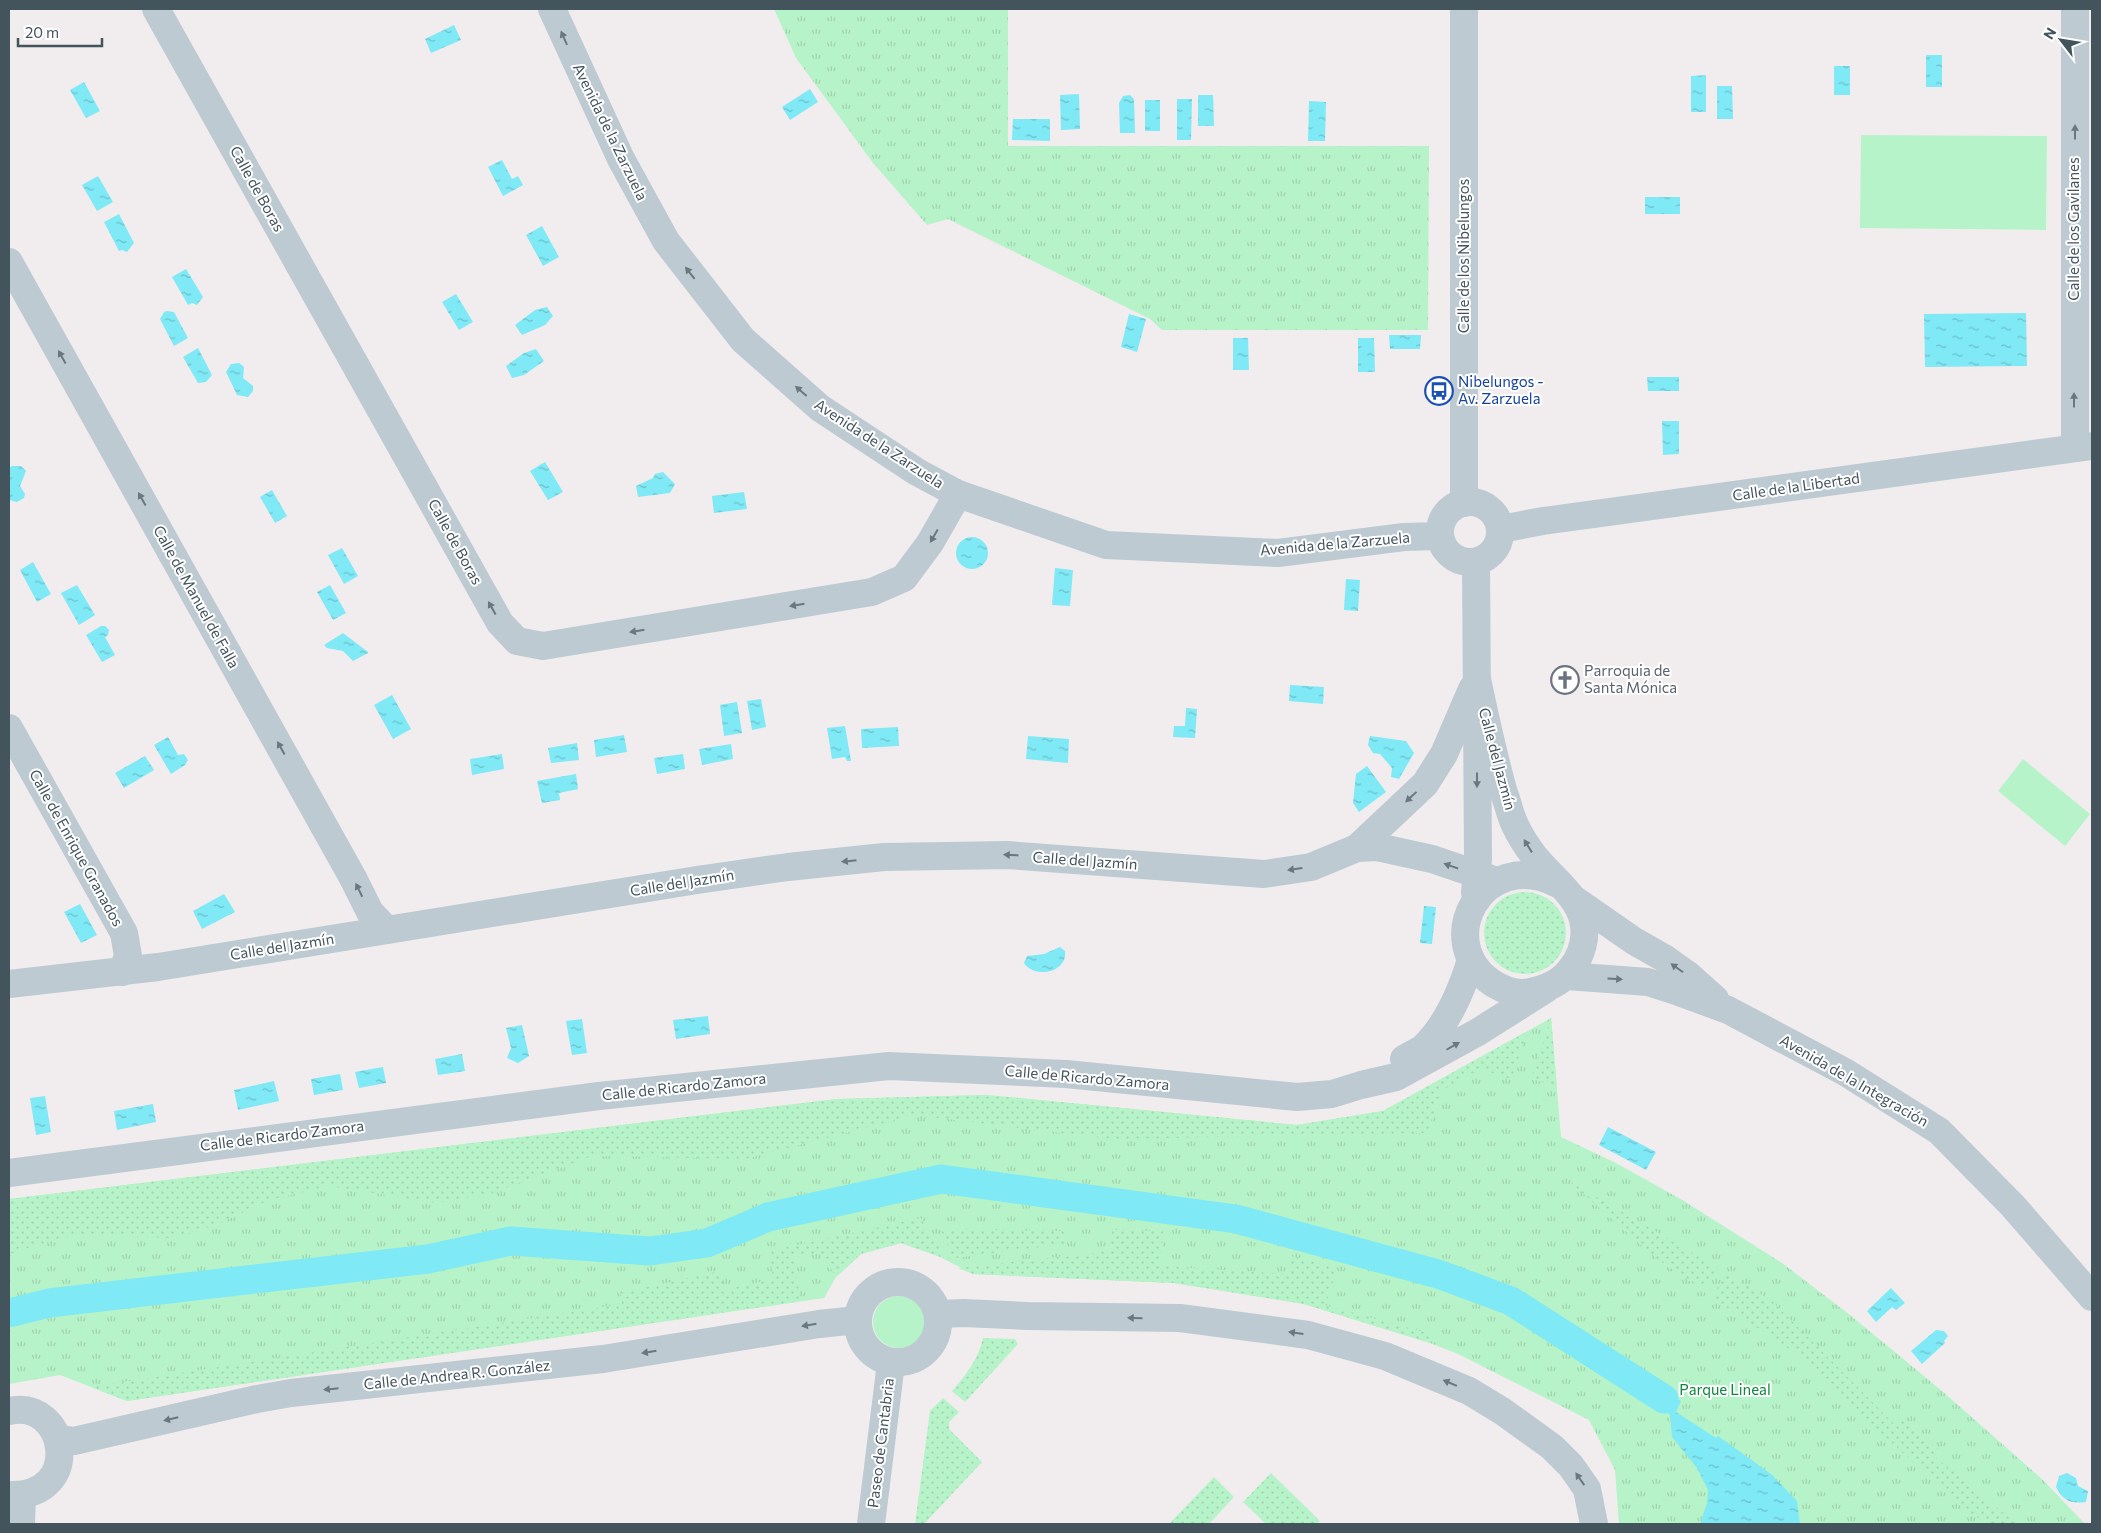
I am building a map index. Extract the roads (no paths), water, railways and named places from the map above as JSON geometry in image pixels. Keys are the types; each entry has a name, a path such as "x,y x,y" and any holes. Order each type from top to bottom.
{"street":[{"name":"Calle de Boras","path":"156,9 500,623 517,640 543,646 872,592 904,578 930,543 958,494"},
{"name":"Avenida de la Zarzuela","path":"552,9 622,158 666,241 743,340 820,408 918,472 958,494 1106,545 1278,553 1404,537 1440,536"},
{"name":"Calle de los Nibelungos","path":"1464,9 1464,503"},
{"name":"Calle de los Gavilanes","path":"2075,9 2084,447"},
{"name":"Calle de Manuel de Falla","path":"9,262 353,878 370,912 386,930"},
{"name":"Calle de la Libertad","path":"1501,529 1543,521 2084,447"},
{"path":"1464,503 1480,503 1493,512 1501,529 1499,543 1490,555 1476,562 1460,561 1446,550 1440,536 1443,520 1450,509 1464,503"},
{"name":"Calle del Jazmín","path":"9,984 122,972 697,880 788,867 884,857 1007,855 1264,874 1312,867 1357,848 1378,847 1432,859 1487,878 1477,679 1476,562"},
{"name":"Calle del Jazmín","path":"1357,848 1424,784 1444,754 1477,679"},
{"name":"Calle del Jazmín","path":"1477,679 1495,762 1514,824 1534,856 1566,892"},
{"name":"Calle de Enrique Granados","path":"9,728 124,933 128,956 122,972"},
{"path":"1528,874 1544,877 1566,892 1583,919 1584,940 1579,960 1556,983 1524,993 1503,989 1484,978 1471,960 1465,941 1466,921 1474,903 1484,890 1487,878 1528,874"},
{"name":"Avenida de la Integración","path":"1566,892 1688,975 1728,1010"},
{"name":"Calle de Ricardo Zamora","path":"1361,1085 1423,1048 1438,1030 1452,1006 1471,960"},
{"name":"Avenida de la Integración","path":"1556,983 1648,982 1728,1010 1845,1072 1939,1131 2013,1206 2092,1297"},
{"name":"Calle de Ricardo Zamora","path":"9,1173 599,1096 889,1066 1066,1074 1297,1097 1332,1094 1396,1077 1478,1032 1556,983"},
{"path":"904,1282 920,1287 932,1299 938,1314 937,1334 927,1351 910,1361 891,1363 877,1358 866,1348 859,1335 857,1320 862,1304 873,1291 887,1283 904,1282"},
{"path":"938,1314 1180,1318 1308,1335 1385,1356 1469,1391 1502,1411 1552,1447 1571,1466 1587,1489 1594,1524"},
{"name":"Calle de Andrea R. González","path":"58,1439 74,1441 257,1399 603,1359 819,1324 857,1320"},
{"name":"Paseo de Cantabria","path":"871,1524 891,1363"},
{"path":"9,1411 28,1411 41,1417 51,1427 58,1439 60,1458 53,1476 40,1489 16,1495 21,1524"}],"water":[{"path":"454,25 461,40 431,53 425,39"},
{"path":"1926,55 1942,55 1942,87 1926,87"},
{"path":"1834,66 1850,66 1850,95 1834,95"},
{"path":"1706,75 1706,112 1691,112 1691,76"},
{"path":"84,82 100,111 86,118 70,90"},
{"path":"1717,86 1732,86 1733,119 1717,119"},
{"path":"810,89 818,102 790,120 782,107"},
{"path":"1079,94 1080,129 1061,130 1060,95"},
{"path":"1130,95 1134,99 1135,133 1120,133 1119,103 1123,96"},
{"path":"1198,95 1213,95 1214,126 1198,126"},
{"path":"1177,99 1192,99 1191,140 1177,140"},
{"path":"1145,100 1160,100 1160,131 1145,131"},
{"path":"1309,101 1326,102 1325,141 1308,141"},
{"path":"1013,119 1050,119 1050,141 1012,140"},
{"path":"502,160 512,179 518,176 523,185 503,196 488,167"},
{"path":"98,176 113,202 97,211 82,185"},
{"path":"1645,197 1680,197 1680,214 1645,214"},
{"path":"119,214 134,243 127,252 119,251 104,222"},
{"path":"542,226 559,257 543,266 526,235"},
{"path":"186,269 203,297 197,305 192,303 188,305 172,277"},
{"path":"456,294 473,322 459,330 442,302"},
{"path":"547,307 553,316 545,325 522,335 515,325 535,310"},
{"path":"164,312 174,312 188,338 174,346 160,319"},
{"path":"2026,313 2027,366 1925,367 1924,314"},
{"path":"1129,314 1146,319 1137,352 1121,347"},
{"path":"1389,335 1421,335 1420,349 1390,349"},
{"path":"1233,338 1248,338 1249,370 1233,370"},
{"path":"1358,338 1374,338 1375,372 1358,372"},
{"path":"198,348 212,375 206,382 198,383 183,357"},
{"path":"536,349 544,361 524,375 512,378 506,366 524,353"},
{"path":"239,363 244,367 243,378 253,386 253,391 248,397 237,395 226,372 231,364"},
{"path":"1647,377 1679,377 1679,391 1648,391"},
{"path":"1662,421 1679,421 1679,454 1663,455"},
{"path":"545,462 563,492 548,500 530,471"},
{"path":"21,466 26,471 20,486 25,494 24,498 17,502 9,500 9,468"},
{"path":"663,472 675,484 670,493 638,497 636,486 653,478 655,474"},
{"path":"272,490 287,516 275,523 260,497"},
{"path":"744,492 747,509 714,513 712,496"},
{"path":"972,537 978,538 983,542 987,547 987,559 983,564 978,568 972,569 966,568 961,564 957,559 956,553 957,547 961,542 966,538"},
{"path":"342,548 358,576 344,584 328,555"},
{"path":"33,562 51,594 37,602 20,570"},
{"path":"1055,568 1073,570 1070,606 1052,605"},
{"path":"1346,579 1360,580 1358,611 1344,610"},
{"path":"77,585 95,615 79,625 61,593"},
{"path":"330,585 346,613 333,620 317,592"},
{"path":"101,626 105,626 109,630 108,635 105,637 115,655 102,662 86,635"},
{"path":"343,633 368,653 353,661 343,651 327,648 324,645"},
{"path":"1290,685 1324,687 1323,704 1289,701"},
{"path":"392,695 411,729 393,739 374,705"},
{"path":"761,699 766,727 752,730 747,701"},
{"path":"737,702 742,733 724,736 720,705"},
{"path":"1186,708 1197,709 1195,738 1173,737 1174,726 1185,726"},
{"path":"845,726 851,761 847,761 845,757 832,759 827,728"},
{"path":"898,727 899,746 862,748 861,729"},
{"path":"624,735 627,752 596,757 594,740"},
{"path":"1028,736 1069,739 1068,763 1026,759"},
{"path":"1370,736 1406,741 1414,753 1399,779 1391,777 1392,768 1380,754 1373,753 1368,745"},
{"path":"168,737 178,755 184,754 188,760 185,765 171,774 154,745"},
{"path":"577,743 579,760 551,763 548,748"},
{"path":"731,744 733,759 702,765 699,749"},
{"path":"502,754 504,769 472,775 470,759"},
{"path":"683,754 685,769 657,774 654,758"},
{"path":"145,756 154,770 124,788 115,773"},
{"path":"1367,766 1386,792 1359,812 1353,803 1356,774"},
{"path":"576,774 578,789 559,793 560,800 542,803 537,781"},
{"path":"224,894 235,912 202,929 193,911"},
{"path":"80,904 97,935 81,943 64,912"},
{"path":"1424,906 1436,907 1432,944 1420,943"},
{"path":"1060,947 1065,951 1065,958 1056,969 1042,972 1035,971 1024,963 1027,956 1044,954"},
{"path":"708,1016 710,1034 676,1039 673,1020"},
{"path":"582,1019 587,1053 572,1055 566,1021"},
{"path":"522,1025 529,1056 518,1063 507,1058 511,1048 506,1028"},
{"path":"462,1054 465,1071 438,1075 435,1059"},
{"path":"383,1067 386,1083 359,1088 355,1072"},
{"path":"340,1074 343,1090 314,1095 311,1079"},
{"path":"274,1081 279,1101 238,1110 234,1090"},
{"path":"45,1096 51,1132 36,1135 30,1098"},
{"path":"153,1104 156,1122 117,1130 114,1111"},
{"path":"1608,1127 1656,1152 1646,1170 1599,1145"},
{"path":"1891,1288 1905,1303 1896,1310 1892,1307 1876,1322 1867,1311"},
{"path":"1936,1330 1944,1331 1948,1336 1944,1341 1945,1343 1922,1364 1911,1351"},
{"path":"1667,1393 1681,1401 1676,1412 1716,1438 1718,1436 1771,1474 1797,1501 1800,1524 1700,1524 1707,1503 1708,1490 1697,1468 1672,1437 1670,1415 1661,1406"},
{"path":"2067,1473 2076,1478 2078,1486 2088,1491 2086,1502 2072,1502 2059,1492 2056,1487 2059,1476"}],"waterway":[{"path":"9,1313 49,1303 428,1259 511,1241 650,1251 707,1243 768,1217 941,1179 1236,1219 1438,1274 1511,1301 1664,1399"}],"place":[{"name":"Nibelungos - Av. Zarzuela","path":"1439,391"},
{"name":"Parroquia de Santa Mónica","path":"1565,680"}],"park label":[{"name":"Parque Lineal","path":"1725,1390"}]}
